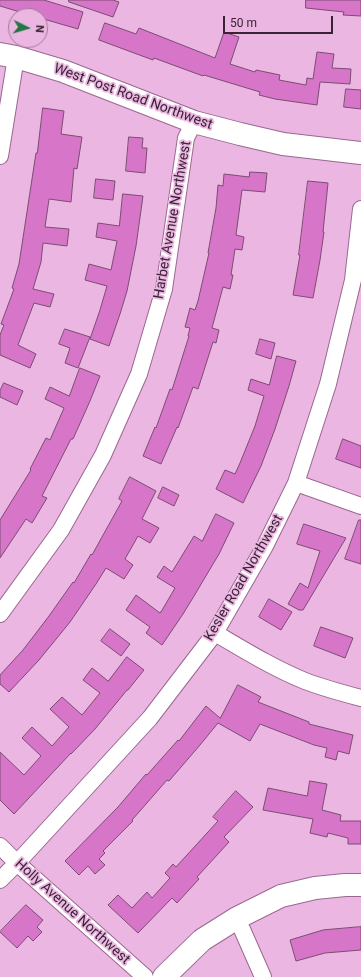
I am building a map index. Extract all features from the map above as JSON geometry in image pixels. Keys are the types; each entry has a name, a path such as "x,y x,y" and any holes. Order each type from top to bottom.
{"street":[{"name":"West Post Road Northwest","path":"8,56 63,71 194,122 283,144 361,153"},
{"path":"0,156 8,56"},
{"name":"Harbet Avenue Northwest","path":"0,614 61,530 103,455 139,374 164,289 186,138 194,122"},
{"name":"Kesler Road Northwest","path":"0,880 150,718 215,633 265,546 296,483 328,384 353,280 361,209"},
{"path":"296,483 361,506"},
{"path":"215,633 267,664 305,681 361,698"},
{"name":"Holly Avenue Northwest","path":"0,846 17,863 145,977"},
{"path":"164,977 202,940 237,918 281,896 315,888 361,885"},
{"path":"237,918 263,977"}],"building":[{"path":"0,0 44,0 83,12 78,29 48,20 48,8 8,8 0,6"},
{"path":"69,0 113,0 119,2 113,17 69,2"},
{"path":"306,0 361,0 361,16 343,15 344,12 306,8"},
{"path":"105,23 136,34 139,28 215,58 224,32 239,37 230,64 255,72 256,70 280,75 279,80 306,85 307,78 313,79 317,52 334,54 332,68 351,69 350,84 320,82 317,105 275,99 259,95 260,92 204,75 203,76 154,58 153,60 99,40"},
{"path":"346,89 361,90 361,109 344,107"},
{"path":"43,108 64,111 61,134 82,137 77,169 74,168 71,202 49,199 45,227 69,229 67,246 43,243 41,262 33,289 54,294 50,307 34,303 18,345 36,354 30,368 0,355 0,335 4,325 1,324 14,289 12,288 19,264"},
{"path":"129,137 143,138 142,148 147,148 145,173 126,171"},
{"path":"250,172 267,173 265,192 242,190 236,235 244,237 242,250 235,249 231,275 233,275 230,289 223,287 212,328 219,330 216,343 213,342 198,389 193,387 178,428 177,427 161,464 143,456 155,427 156,428 170,389 172,390 189,336 190,328 185,327 190,308 195,310 198,301 209,253 218,185 223,186 224,174 249,177"},
{"path":"96,179 115,181 113,200 94,198"},
{"path":"308,181 328,183 324,232 313,298 293,295 300,255"},
{"path":"123,194 143,196 136,246 127,291 109,346 90,339 107,286 85,280 89,264 111,270 117,241 96,237 98,223 119,226"},
{"path":"65,329 90,337 78,368 65,363 70,348 59,344"},
{"path":"260,339 275,343 271,359 256,354"},
{"path":"277,356 296,361 275,429 261,466 243,503 216,489 225,470 235,474 255,426 264,396 248,390 251,379 269,385"},
{"path":"80,368 100,376 90,401 73,439 71,439 42,496 47,498 32,523 26,519 0,558 0,520 31,470 30,469 46,438 50,440 64,408 45,399 50,387 69,396"},
{"path":"4,383 23,391 17,405 0,397 0,391"},
{"path":"343,439 361,446 361,468 336,459"},
{"path":"130,477 156,491 142,519 159,528 150,543 138,536 125,559 133,565 124,579 106,568 70,622 39,660 9,692 0,684 0,675 23,650 73,582 74,583 91,554 92,555 122,501 119,499"},
{"path":"163,487 179,495 174,506 158,498"},
{"path":"216,514 234,523 219,554 183,614 162,645 146,633 150,627 126,610 136,595 160,613 161,612 175,588 157,577 164,566 172,572 194,536 202,541"},
{"path":"359,520 361,520 361,564 345,559"},
{"path":"304,524 346,538 303,610 299,610 288,604 300,583 308,588 320,551 297,544"},
{"path":"269,599 292,612 281,630 259,617"},
{"path":"321,627 353,638 345,658 314,646"},
{"path":"110,629 130,644 121,656 101,641"},
{"path":"127,657 144,670 95,729 14,814 0,800 0,752 24,775 41,756 22,738 32,727 52,746 69,727 50,709 62,697 82,715 100,693 83,680 92,668 108,681"},
{"path":"238,685 261,697 258,702 309,722 309,724 353,735 349,754 338,751 336,760 325,757 327,748 314,745 260,724 250,741 218,723 169,781 167,780 132,820 133,821 103,851 105,853 99,859 105,865 95,874 88,866 79,875 65,861 118,807 178,740 179,741 206,706 220,718"},
{"path":"310,781 327,784 322,810 341,815 340,821 361,821 361,844 348,844 348,838 328,833 327,837 310,833 313,819 263,810 268,788 307,796"},
{"path":"236,791 253,807 224,837 229,842 197,877 199,879 177,903 172,898 138,933 108,905 118,895 132,908 147,892 152,898 170,878 165,873 173,864 176,867 218,821 213,817"},
{"path":"26,905 43,920 37,927 42,932 33,941 28,936 17,948 0,932"},
{"path":"361,927 361,950 325,953 296,961 290,940 323,930"}]}
